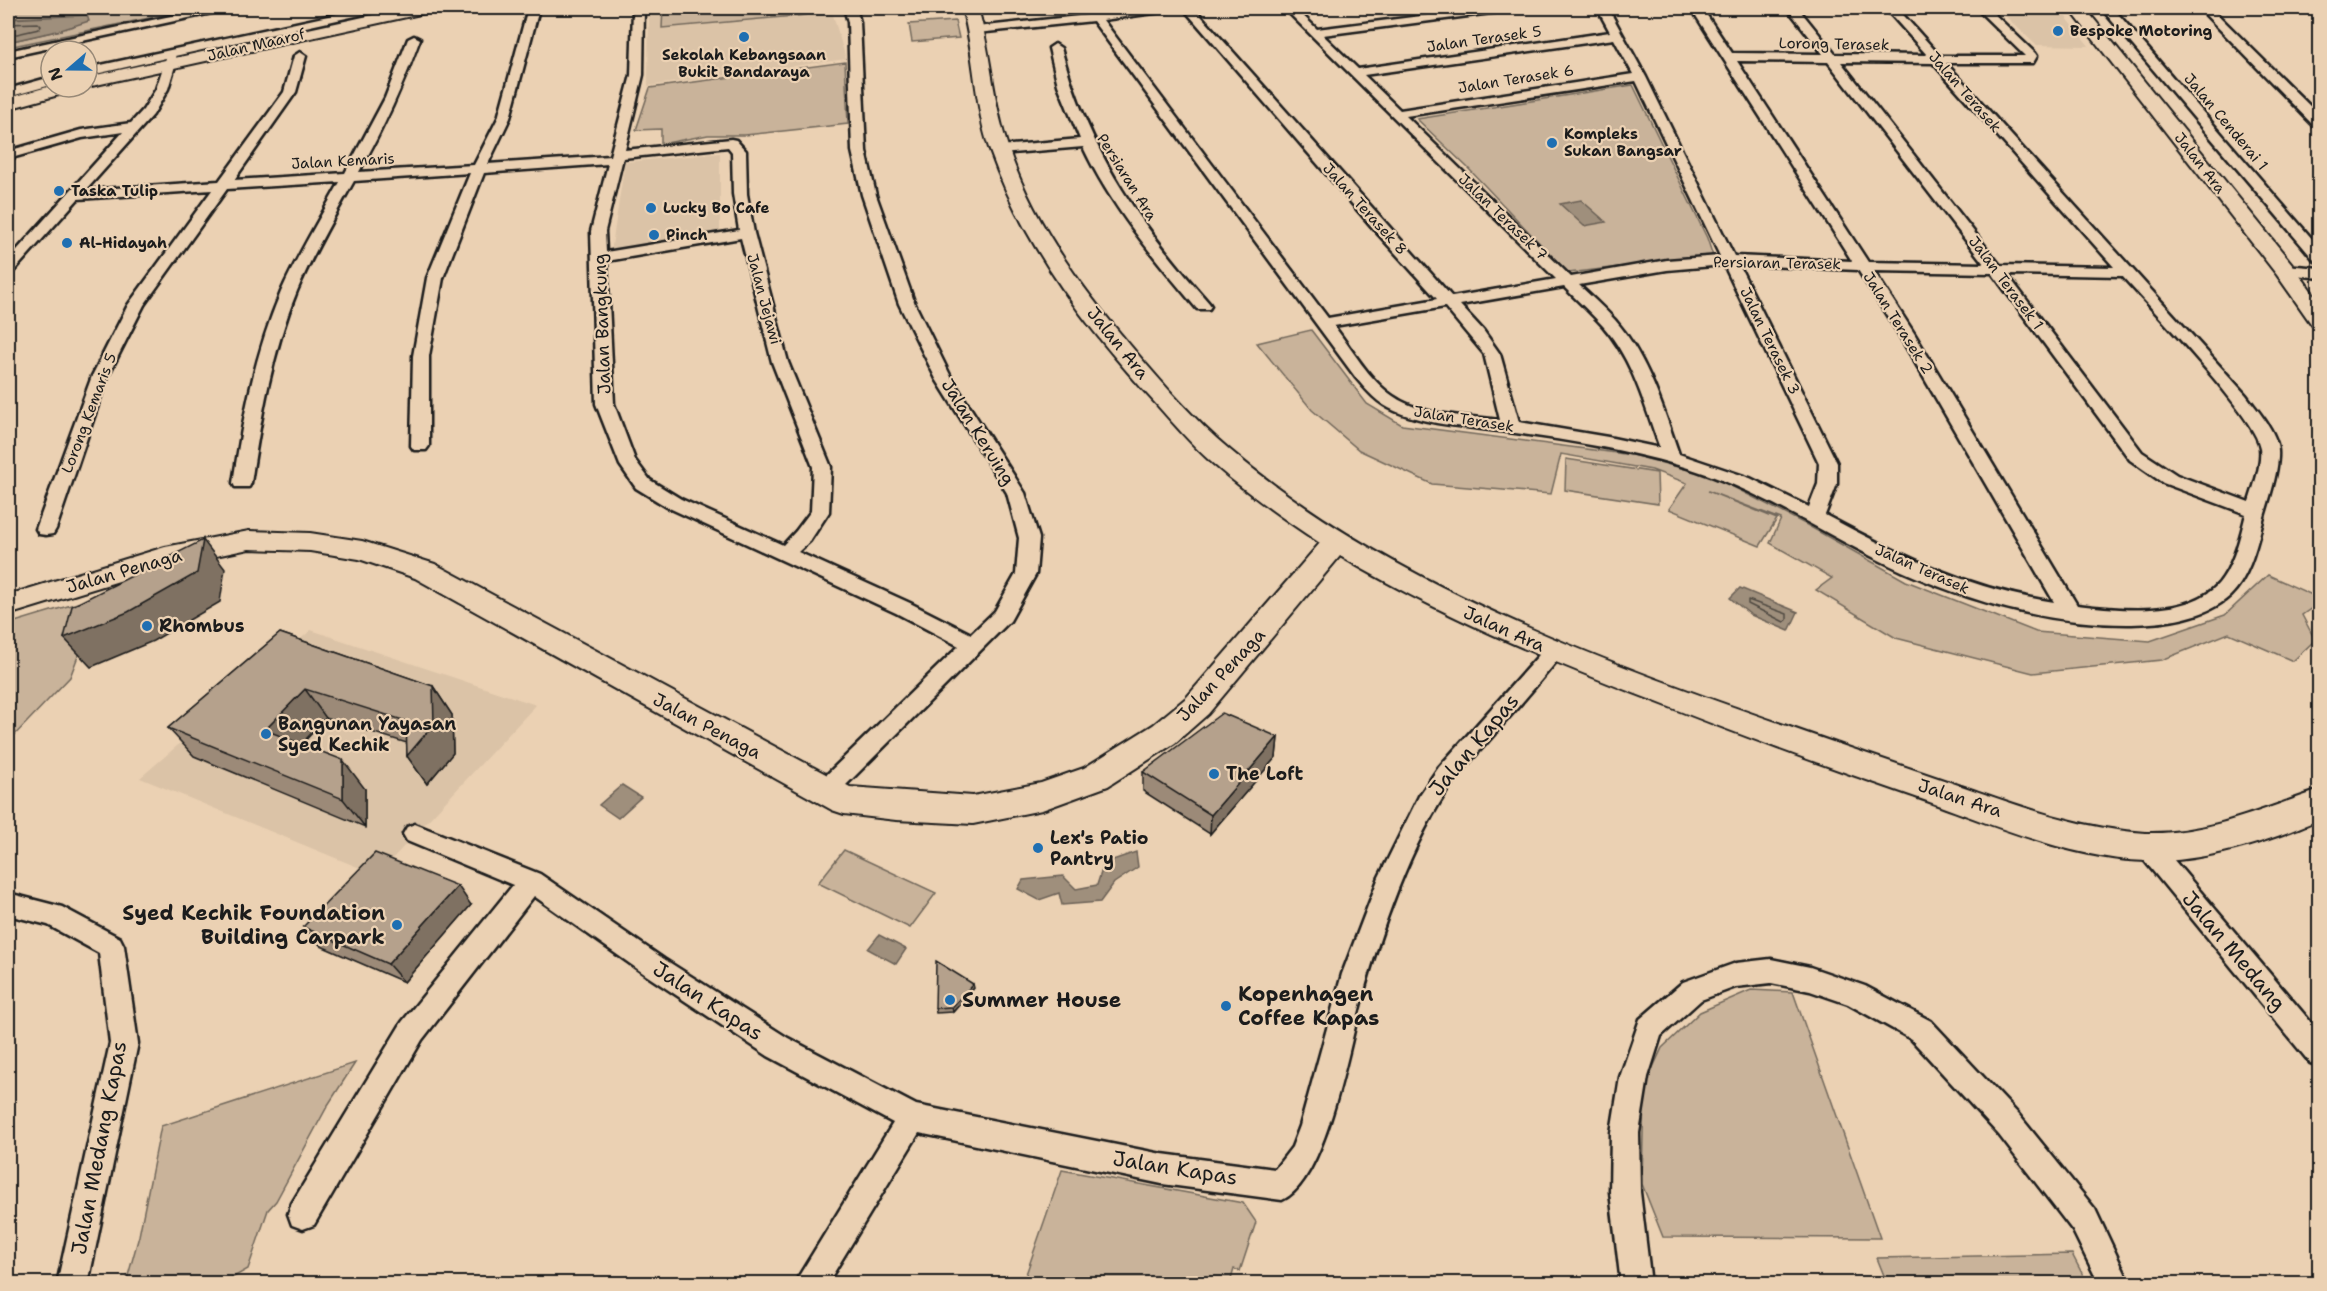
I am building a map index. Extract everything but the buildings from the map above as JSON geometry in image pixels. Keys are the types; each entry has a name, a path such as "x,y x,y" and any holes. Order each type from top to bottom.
{"street":[{"path":"99,62 220,8"},
{"name":"Jalan Maarof","path":"99,63 378,8"},
{"name":"Jalan Maarof","path":"170,62 402,8"},
{"name":"Jalan Maarof","path":"99,64 170,62 424,8"},
{"name":"Jalan Bangkung","path":"639,8 636,75 598,231 605,404 626,461 643,484 674,503 903,608 974,645"},
{"name":"Jalan Keruing","path":"826,790 1003,616 1026,574 1029,538 1016,493 944,379 907,304 869,195 859,151 854,22 850,8"},
{"name":"Jalan Ara","path":"970,8 978,33 989,111 1000,150 1034,223 1068,280 1123,351 1218,453 1279,503 1336,542 1427,595 1554,651 1840,758 1992,809 2088,837 2148,848 2184,844 2278,822 2302,813 2319,802"},
{"path":"978,33 1093,12 1169,8"},
{"name":"Jalan Terasek 8","path":"1188,8 1477,333 1492,354 1511,427"},
{"name":"Jalan Terasek 7","path":"1289,8 1569,282 1623,340 1642,380 1672,458"},
{"path":"1315,33 1507,8"},
{"name":"Jalan Terasek 3","path":"1603,8 1731,260 1828,463 1830,477 1827,490 1814,517"},
{"name":"Jalan Terasek 2","path":"1697,8 1906,333 2071,613"},
{"name":"Jalan Terasek 1","path":"1793,8 1996,269 2136,456 2170,478 2256,511"},
{"name":"Jalan Terasek","path":"1093,12 1324,323 1381,397 1396,407 1422,415 1590,440 1672,458 1716,471 1902,562 1969,591 2022,605 2071,613 2143,618 2175,614 2200,604 2223,591 2236,573 2268,464 2269,446 2260,426 2199,350 1990,122 1891,8"},
{"name":"Lorong Terasek","path":"1729,57 1938,61 2029,60 2031,56 1982,8"},
{"name":"Jalan Ara","path":"2077,8 2285,270 2319,320"},
{"name":"Jalan Cenderai 1","path":"2107,8 2319,258"},
{"path":"2205,8 2319,124"},
{"path":"2313,8 2319,13"},
{"path":"420,446 421,356 435,278 478,170 504,118 533,9"},
{"name":"Jalan Terasek 5","path":"1355,73 1617,35"},
{"path":"242,483 254,405 274,329 301,265 386,112 414,39"},
{"name":"Persiaran Ara","path":"1055,48 1071,109 1086,143 1131,219 1163,261 1203,306"},
{"path":"8,54 39,58"},
{"name":"Lorong Kemaris 5","path":"46,530 100,376 136,305 290,92 300,56"},
{"path":"8,269 148,112 162,89 170,62"},
{"name":"Jalan Terasek 6","path":"1397,114 1640,77"},
{"path":"8,93 39,86"},
{"path":"8,98 39,87"},
{"path":"8,104 39,95"},
{"path":"8,155 62,138 136,126"},
{"name":"Jalan Jejawi","path":"615,157 731,143 739,151 740,194 747,233 780,362 822,467 820,512 803,536 785,554"},
{"path":"1000,150 1086,143"},
{"name":"Jalan Kemaris","path":"74,195 478,170 615,157"},
{"path":"600,258 747,233"},
{"name":"Persiaran Terasek","path":"1324,323 1667,265 1731,260 1863,266 2127,272"},
{"path":"2285,270 2319,273"},
{"name":"Jalan Penaga","path":"8,605 165,557 249,540 310,542 362,550 425,571 844,800 944,810 973,810 1042,796 1096,777 1164,734 1197,706 1336,542"},
{"name":"Jalan Kapas","path":"415,834 531,881 663,972 778,1047 912,1118 1162,1168 1282,1185 1303,1156 1355,974 1391,877 1427,803 1447,773 1554,651"},
{"name":"Jalan Medang","path":"2148,848 2319,1054"},
{"path":"303,1214 412,1031 531,881"},
{"name":"Jalan Medang Kapas","path":"8,904 53,915 111,946 124,1043 72,1284"},
{"path":"1636,1284 1625,1192 1624,1133 1634,1077 1650,1028 1692,992 1736,975 1771,971 1810,979 1856,995 1921,1030 2009,1125 2084,1220 2115,1284"},
{"path":"809,1284 912,1118"}],"shaded area":[{"path":"8,8 198,8 8,47 8,42 61,30 86,15 8,18"},
{"name":"Sekolah Kebangsaan Bukit Bandaraya","path":"649,8 826,8 833,15 846,59 648,86"},
{"path":"663,8 804,8 805,15 662,28"},
{"path":"1997,8 2059,8 2089,46 2036,45"},
{"path":"955,21 959,38 912,42 909,24"},
{"path":"845,62 848,124 745,135 708,135 661,144 661,129 636,130 650,88"},
{"name":"Kompleks Sukan Bangsar","path":"1633,85 1707,238 1713,256 1568,273 1467,167 1417,119"},
{"path":"720,153 720,233 611,252 625,162"},
{"path":"1311,330 1367,404 1402,425 1632,455 1712,476 1807,525 1906,581 2036,632 2150,641 2225,615 2268,575 2319,598 2319,603 2302,615 2315,640 2293,661 2229,633 2162,660 2033,673 1896,638 1816,590 1832,578 1770,543 1781,519 1708,491 1777,519 1760,546 1669,509 1687,483 1652,470 1561,454 1551,494 1432,484 1359,450 1312,410 1257,343"},
{"path":"1566,459 1657,473 1658,504 1565,490"},
{"path":"101,596 70,677 8,742 8,624"},
{"path":"311,630 536,705 377,875 140,778"},
{"path":"844,850 936,893 910,928 818,883"},
{"path":"1751,990 1793,992 1880,1238 1663,1237 1642,1184 1644,1087 1662,1048 1700,1012"},
{"path":"355,1063 328,1105 276,1201 268,1210 248,1269 223,1283 126,1283 139,1236 161,1126"},
{"path":"1062,1170 1243,1203 1256,1222 1240,1271 1234,1269 1230,1283 1023,1283"},
{"path":"2072,1254 2087,1283 1887,1283 1877,1258"}],"water":[{"path":"87,15 89,21 8,42 8,19"},
{"path":"1581,200 1606,222 1584,226 1560,204"},
{"path":"1740,588 1798,612 1789,631 1751,615 1730,598"},
{"path":"622,785 641,797 618,818 599,805"},
{"path":"1136,852 1138,867 1114,883 1100,902 1062,905 1059,893 1039,900 1018,889 1023,880 1063,876 1076,889 1097,885 1104,863"},
{"path":"879,935 906,949 896,964 868,949"}],"place":[{"name":"Bespoke Motoring","path":"2058,31"},
{"name":"Sekolah Kebangsaan Bukit Bandaraya","path":"744,37"},
{"name":"Kompleks Sukan Bangsar","path":"1552,143"},
{"name":"Taska Tulip","path":"59,191"},
{"name":"Lucky Bo Cafe","path":"651,208"},
{"name":"Pinch","path":"654,235"},
{"name":"Al-Hidayah","path":"67,243"},
{"name":"Rhombus","path":"147,626"},
{"name":"Bangunan Yayasan Syed Kechik","path":"266,734"},
{"name":"The Loft","path":"1214,774"},
{"name":"Lex's Patio Pantry","path":"1038,848"},
{"name":"Syed Kechik Foundation Building Carpark","path":"397,925"},
{"name":"Summer House","path":"950,1000"},
{"name":"Kopenhagen Coffee Kapas","path":"1226,1006"}]}
